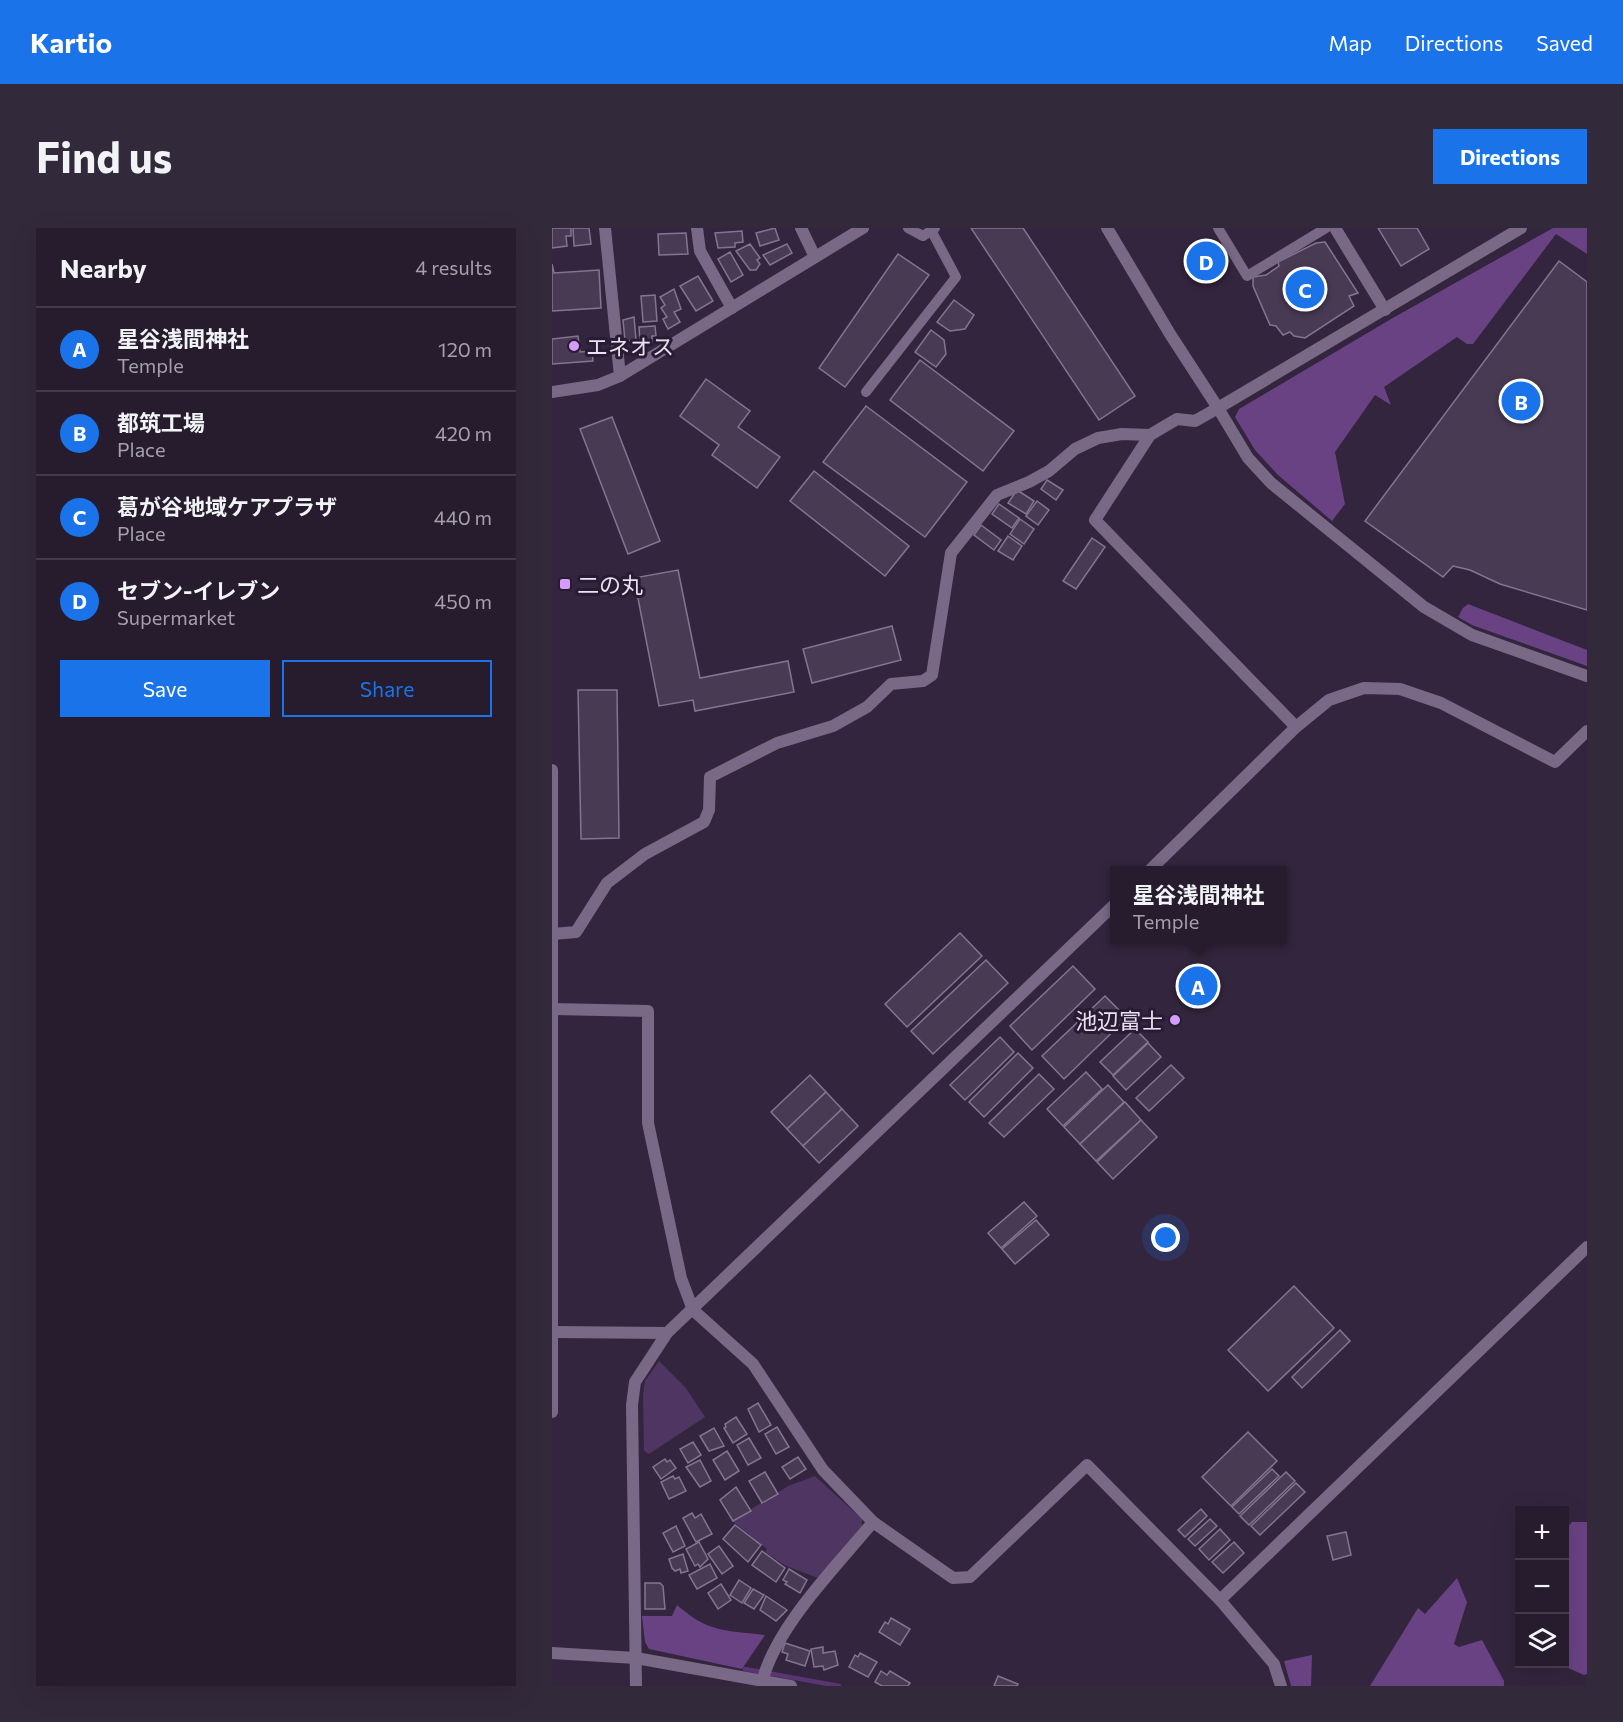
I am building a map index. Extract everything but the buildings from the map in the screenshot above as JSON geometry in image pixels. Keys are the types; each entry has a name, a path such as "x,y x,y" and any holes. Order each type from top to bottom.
{"street":[{"path":"605,228 620,376"},
{"path":"697,228 700,251 732,308"},
{"path":"801,228 815,257"},
{"path":"552,392 598,385 620,376 863,228"},
{"path":"866,392 956,277 934,230 923,236 908,228"},
{"path":"1107,228 1248,458 1271,483 1424,607 1472,635 1587,676"},
{"path":"1218,228 1247,276 1326,228"},
{"path":"1335,228 1385,310"},
{"path":"1296,727 1095,520 1150,435 1177,419 1195,421 1521,228"},
{"path":"553,934 576,932 607,883 645,854 704,822 709,810 710,777 777,743 833,726 867,707 891,684 923,681 932,675 951,554 997,495 1029,482 1048,471 1075,449 1098,438 1122,434 1150,435"},
{"path":"1154,866 1296,727 1329,700 1364,688 1400,689 1441,703 1555,762 1587,731"},
{"path":"552,770 552,1412"},
{"path":"636,1686 632,1405 634,1382 667,1333 1110,909"},
{"path":"553,1009 648,1011 648,1123 681,1278 693,1310 753,1364 824,1470 873,1522 953,1578 970,1577 1087,1465 1220,1600 1274,1664 1281,1686"},
{"path":"1220,1600 1587,1247"},
{"path":"552,1332 667,1333"},
{"path":"762,1682 768,1662 783,1634 873,1522"},
{"path":"552,1653 636,1658 791,1686"}],"shaded area":[{"path":"1553,228 1587,228 1587,254 1556,234 1473,344 1467,344 1457,337 1384,387 1391,405 1375,395 1335,452 1345,504 1332,521 1278,475 1255,450 1235,417 1239,409 1391,319"},
{"path":"1468,604 1587,650 1587,666 1472,625 1458,617"},
{"path":"659,1361 686,1388 705,1417 649,1454 644,1451 643,1395 645,1381"},
{"path":"815,1476 862,1519 862,1526 818,1578 786,1566 765,1552 767,1549 732,1521 788,1486"},
{"path":"1572,1522 1587,1522 1587,1674 1584,1675 1568,1668 1569,1525"},
{"path":"1457,1578 1467,1602 1454,1644 1459,1647 1482,1640 1504,1681 1504,1686 1370,1686 1418,1608 1425,1614"},
{"path":"677,1605 698,1621 718,1629 765,1635 742,1669 649,1649 645,1642 642,1616 672,1616"},
{"path":"1312,1655 1311,1686 1291,1686 1284,1661"}],"waterway":[{"path":"745,1669 839,1686"}],"place":[{"name":"セブン-イレブン","path":"1206,261"},
{"name":"葛が谷地域ケアプラザ","path":"1305,289"},
{"name":"エネオス","path":"574,346"},
{"name":"都筑工場","path":"1521,401"},
{"name":"二の丸","path":"565,584"},
{"name":"星谷浅間神社","path":"1198,986"},
{"name":"池辺富士","path":"1175,1020"}]}
